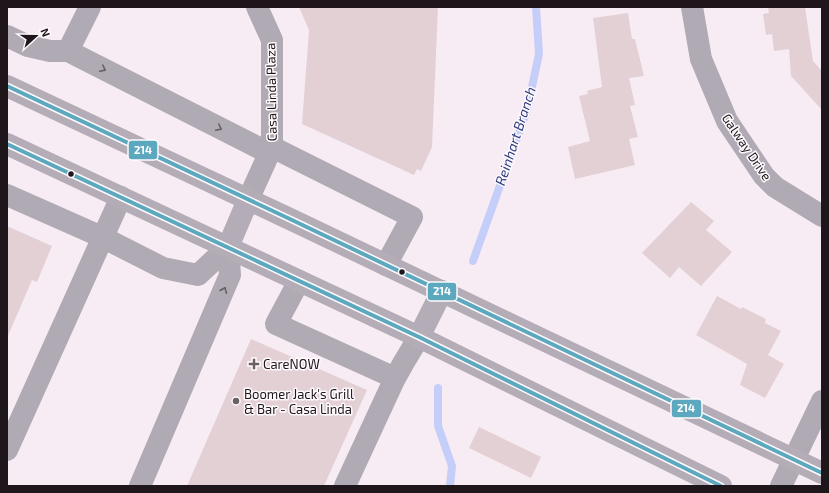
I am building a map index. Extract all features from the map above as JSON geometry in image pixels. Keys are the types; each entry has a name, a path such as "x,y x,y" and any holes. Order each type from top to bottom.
{"main road":[{"path":"7,86 442,291 822,473"},
{"path":"7,144 419,337 721,486"},
{"path":"228,248 248,200"},
{"path":"419,337 442,291"}],"street":[{"path":"68,51 90,7"},
{"name":"Casa Linda Plaza","path":"248,200 271,150 272,40 257,7"},
{"name":"Galway Drive","path":"692,7 701,60 727,121 764,176 775,187 822,216"},
{"path":"7,36 28,46 50,51 68,51 412,217 386,265"},
{"path":"7,195 102,237 162,268 198,275 228,248"},
{"path":"7,450 121,197"},
{"path":"140,486 230,275 228,248"},
{"path":"299,281 276,324 395,378"},
{"path":"345,486 395,378 419,337"},
{"path":"781,486 822,401"}],"building":[{"path":"299,7 438,7 432,147 421,171 417,169 414,175 302,124 309,30"},
{"path":"768,7 805,7 813,61 822,71 822,110 791,76 789,49 774,51 772,34 766,35 763,14 769,13"},
{"path":"628,13 632,39 635,39 644,76 629,78 635,105 630,106 638,137 629,139 635,165 575,179 568,147 590,141 579,96 588,94 587,91 602,87 593,18"},
{"path":"691,202 714,221 706,230 732,252 701,286 679,267 670,278 642,253"},
{"path":"7,226 52,246 37,282 32,280 7,338"},
{"path":"717,296 741,309 742,307 766,319 765,323 781,331 768,355 784,364 765,398 740,385 747,364 696,335"},
{"path":"251,339 367,390 324,486 187,486"},
{"path":"479,427 541,457 531,478 469,448"}],"waterway":[{"name":"Reinhart Branch","path":"473,261 527,110 539,54 536,7"},
{"name":"Reinhart Branch","path":"438,388 438,426 452,466 450,486"}],"transit line":[{"name":"214","path":"7,86 292,220 822,473"},
{"name":"214","path":"7,144 419,337 721,486"}],"place":[{"name":"CareNOW","path":"254,364"},
{"name":"Boomer Jack's Grill & Bar - Casa Linda","path":"236,401"}]}
